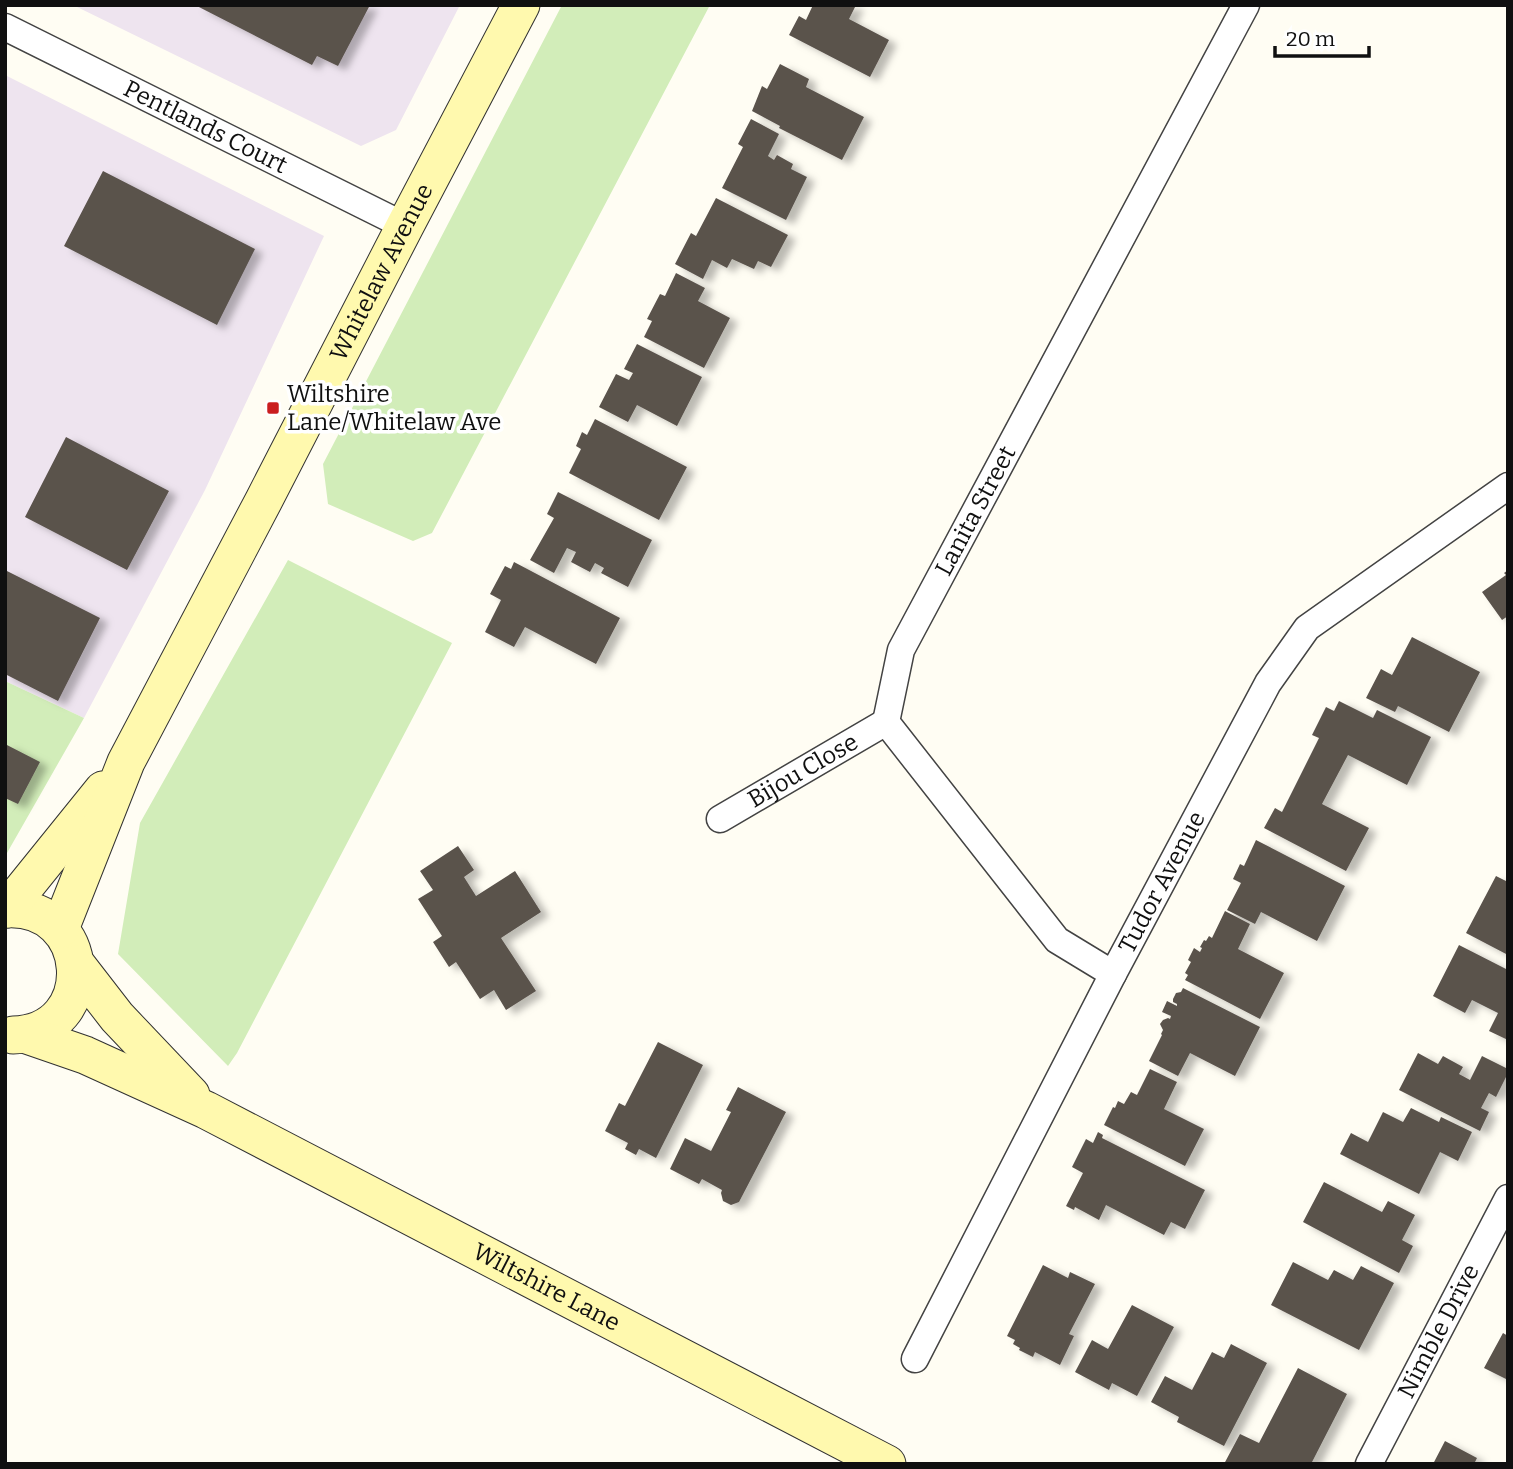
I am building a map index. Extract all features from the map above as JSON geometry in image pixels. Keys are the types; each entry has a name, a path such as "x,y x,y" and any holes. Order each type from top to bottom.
{"main road":[{"name":"Whitelaw Avenue","path":"60,929 126,762 521,5"},
{"name":"Whitelaw Avenue","path":"6,909 126,762"},
{"path":"6,909 27,910 45,917 60,929"},
{"name":"Wiltshire Lane","path":"60,929 71,946 76,964 117,1017 206,1110"},
{"path":"16,1035 49,1026 65,1009 75,988 76,964"},
{"name":"Wiltshire Lane","path":"16,1035 85,1055 206,1110 887,1464"}],"street":[{"name":"Lanita Street","path":"886,723 901,650 1246,5"},
{"name":"Pentlands Court","path":"5,27 405,226"},
{"name":"Tudor Avenue","path":"915,1359 1113,974 1268,683 1307,628 1508,486"},
{"name":"Bijou Close","path":"720,819 886,723"},
{"path":"886,723 1057,940 1113,974"},
{"name":"Nimble Drive","path":"1369,1464 1508,1198"}],"shaded area":[{"path":"73,5 460,5 396,130 361,146"},
{"path":"5,75 324,236 205,490 84,718 5,681"}],"green space":[{"path":"562,5 710,5 432,533 413,541 328,504 323,464"},
{"path":"288,560 452,643 228,1066 118,954 140,823"},
{"path":"5,681 84,718 7,853 5,852"}],"building":[{"path":"195,5 370,5 338,66 317,56 312,65"},
{"path":"813,5 856,5 849,19 889,40 870,77 789,35 799,16 806,20"},
{"path":"780,64 809,79 806,87 864,117 842,160 752,111 762,86 767,89"},
{"path":"751,119 779,134 768,156 774,160 777,155 793,164 791,169 807,177 786,220 722,188 743,147 738,144"},
{"path":"103,171 255,249 217,325 64,246"},
{"path":"716,198 788,235 771,267 758,261 754,269 732,259 727,268 712,260 703,279 675,264 691,233 696,236"},
{"path":"676,273 705,288 698,301 730,318 704,368 644,337 652,321 647,319 660,294 665,296"},
{"path":"637,344 702,377 677,426 637,405 628,422 599,407 616,374 629,380 633,373 624,369"},
{"path":"595,419 687,467 659,520 569,473 581,449 576,446 582,432 587,435"},
{"path":"66,437 169,491 127,570 25,517"},
{"path":"558,492 652,540 628,587 601,573 604,568 595,563 590,572 571,562 576,552 567,548 554,573 530,560 554,518 547,514"},
{"path":"514,562 620,618 596,664 525,627 514,647 485,632 501,600 490,594 505,566 511,569"},
{"path":"5,570 100,618 58,701 5,674"},
{"path":"1508,570 1508,616 1502,620 1482,592 1506,575 1504,573"},
{"path":"1412,637 1480,672 1449,732 1398,706 1395,712 1366,698 1381,669 1392,675"},
{"path":"1339,701 1373,718 1377,710 1431,737 1407,785 1348,755 1322,804 1369,828 1346,871 1264,828 1275,808 1282,812 1319,738 1312,735 1326,707 1334,711"},
{"path":"5,744 40,762 18,804 5,798"},
{"path":"1256,840 1345,886 1317,941 1261,912 1255,924 1227,910 1241,883 1233,879 1240,864 1244,866"},
{"path":"458,846 474,870 464,877 476,896 515,871 541,912 501,938 536,991 506,1010 494,990 480,999 456,962 449,967 433,942 442,936 418,899 433,890 420,871"},
{"path":"1496,876 1508,882 1508,955 1466,933"},
{"path":"1225,911 1250,924 1238,949 1284,973 1260,1019 1185,980 1188,975 1185,973 1191,962 1188,960 1194,948 1200,952 1204,940 1209,936 1212,938"},
{"path":"1459,945 1508,970 1508,1040 1489,1031 1498,1013 1472,1000 1465,1013 1433,996"},
{"path":"1183,988 1260,1027 1235,1076 1190,1053 1178,1076 1149,1061 1162,1035 1160,1024 1171,1016 1162,1012 1167,1001 1177,1006 1173,999"},
{"path":"658,1042 703,1065 656,1158 639,1149 636,1155 625,1149 628,1143 605,1131 619,1103 625,1106"},
{"path":"1418,1053 1438,1064 1443,1056 1463,1067 1459,1074 1470,1080 1482,1056 1508,1069 1496,1097 1489,1093 1481,1108 1489,1112 1480,1131 1399,1090"},
{"path":"1150,1069 1177,1082 1164,1109 1204,1129 1185,1166 1104,1125 1118,1101 1124,1104 1131,1092 1137,1095"},
{"path":"738,1087 786,1112 739,1202 731,1205 723,1201 722,1190 702,1179 699,1184 670,1169 685,1138 711,1151 731,1112 726,1110"},
{"path":"1411,1108 1439,1122 1441,1117 1472,1132 1458,1161 1440,1152 1419,1194 1340,1154 1351,1133 1368,1142 1383,1112 1403,1122"},
{"path":"1098,1132 1103,1135 1102,1138 1205,1190 1185,1229 1171,1222 1164,1235 1106,1205 1099,1220 1075,1207 1074,1210 1066,1206 1083,1173 1072,1167 1086,1139 1093,1143"},
{"path":"1324,1182 1382,1212 1388,1201 1415,1215 1402,1240 1413,1246 1399,1273 1303,1222"},
{"path":"1293,1262 1328,1280 1334,1270 1353,1280 1361,1266 1394,1283 1359,1350 1271,1305"},
{"path":"1043,1265 1068,1278 1070,1272 1095,1284 1069,1334 1074,1336 1060,1365 1035,1352 1033,1357 1019,1350 1020,1348 1013,1344 1015,1340 1007,1336"},
{"path":"1132,1305 1174,1327 1137,1396 1112,1383 1109,1390 1075,1372 1092,1340 1108,1349"},
{"path":"1503,1333 1508,1336 1508,1380 1484,1368"},
{"path":"1231,1344 1267,1363 1224,1446 1177,1422 1179,1417 1151,1402 1165,1376 1192,1390 1212,1352 1224,1358"},
{"path":"1298,1368 1347,1394 1311,1464 1224,1464 1240,1434 1259,1443"},
{"path":"1445,1441 1477,1458 1474,1464 1433,1464"}],"place":[{"name":"Wiltshire Lane/Whitelaw Ave","path":"273,408"}]}
